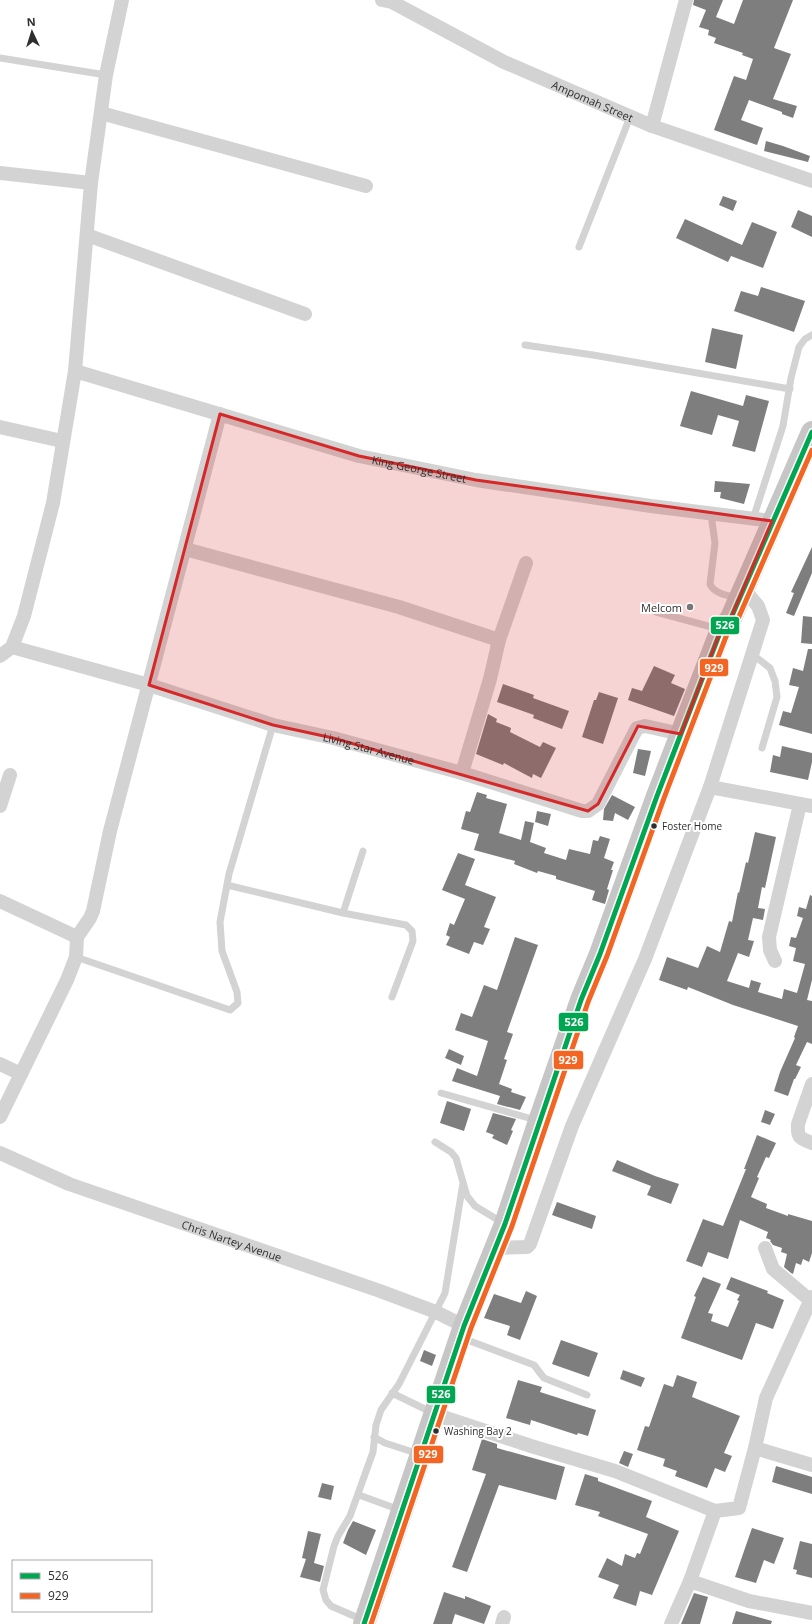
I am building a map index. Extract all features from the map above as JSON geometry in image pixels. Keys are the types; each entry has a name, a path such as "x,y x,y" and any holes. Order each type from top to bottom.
{"main road":[{"path":"365,1622 462,1332 505,1224 538,1121 580,1000 600,954 721,630 731,618 741,593 763,520 810,441"}],"street":[{"path":"0,656 12,647 24,616 53,503 62,441 75,371 91,182 106,75 122,0"},
{"path":"652,126 686,0"},
{"name":"Ampomah Street","path":"389,1 504,62 630,117 812,181"},
{"path":"101,113 366,186"},
{"path":"0,172 91,182"},
{"path":"87,235 305,314"},
{"name":"King George Street","path":"75,371 359,456 476,480 711,514 763,520"},
{"path":"0,1117 67,980 76,957 77,937 93,911 110,832 220,414"},
{"path":"0,427 62,441"},
{"path":"185,549 399,607 499,640"},
{"path":"462,773 490,679 499,640 526,563"},
{"path":"495,1248 527,1247 530,1244 572,1126 645,958 710,787 762,620 758,606 741,593"},
{"name":"Living Star Avenue","path":"12,647 149,685 273,725 333,738 462,773 582,811 588,810 598,804 637,728 645,726 681,734"},
{"path":"0,806 10,775"},
{"path":"710,787 806,805 769,937 770,950 775,961"},
{"path":"0,901 77,937"},
{"path":"0,1064 21,1074"},
{"path":"812,1084 798,1124 798,1134 800,1138 812,1143"},
{"name":"Chris Nartey Avenue","path":"0,1152 69,1184 380,1291 436,1312 462,1332"},
{"path":"434,1414 531,1446 616,1471 715,1511 739,1508 755,1448 766,1398 808,1318 811,1299 773,1269 766,1248"},
{"path":"755,1448 812,1465"},
{"path":"671,1624 690,1581 715,1511"},
{"path":"690,1581 749,1601 812,1613"}],"lane":[{"path":"0,58 106,75"},
{"path":"579,247 630,117"},
{"path":"763,520 784,426 791,378 799,347 805,339 812,335"},
{"path":"525,345 593,355 790,389"},
{"path":"711,514 715,543 710,584 712,589 722,594 741,593"},
{"path":"656,612 721,630"},
{"path":"752,654 770,668 775,681 777,697 762,748"},
{"path":"76,957 230,1010 238,1004 237,992 222,951 220,922 229,874 273,725"},
{"path":"343,914 362,851"},
{"path":"228,885 343,914 406,925 412,931 413,941 392,997"},
{"path":"441,1092 538,1121"},
{"path":"435,1142 451,1152 456,1158 467,1196 475,1206 505,1224"},
{"path":"365,1622 330,1606 326,1600 323,1590 334,1546 350,1516 373,1452 376,1425 381,1410 399,1384 445,1293 463,1183"},
{"path":"462,1332 534,1365 544,1378 587,1395"},
{"path":"392,1393 434,1414"},
{"path":"374,1437 385,1443 420,1454"},
{"path":"358,1494 402,1511"}],"highlighted area":[{"path":"220,414 359,456 476,480 772,521 731,618 721,630 681,734 638,726 598,804 588,811 333,738 273,725 149,685"}],"building":[{"path":"694,0 723,0 716,17 734,24 743,0 793,0 774,48 791,54 773,99 797,106 793,118 782,114 782,112 749,100 741,120 763,128 757,145 714,130 734,76 746,80 753,59 742,55 743,53 714,43 716,38 708,35 709,30 699,27 706,10 693,5"},
{"path":"766,141 810,156 808,162 764,151"},
{"path":"723,196 737,201 733,211 719,205"},
{"path":"798,210 812,216 812,237 791,227"},
{"path":"685,219 742,245 752,222 777,232 763,268 731,256 728,262 676,238"},
{"path":"761,287 805,301 794,332 734,311 741,291 758,296"},
{"path":"712,328 743,335 736,369 705,362"},
{"path":"691,391 743,406 746,395 769,401 755,452 732,446 739,421 718,415 712,435 680,426"},
{"path":"715,481 750,484 744,504 720,498 721,492 714,492"},
{"path":"812,547 812,573 794,616 786,613 794,593 791,592"},
{"path":"803,616 812,617 812,644 801,643"},
{"path":"808,649 812,649 812,734 779,725 783,711 791,713 799,687 789,685 793,668 803,671"},
{"path":"654,666 675,675 671,683 685,689 674,716 628,700 632,688 642,691"},
{"path":"503,684 534,695 533,698 569,711 562,729 533,718 534,715 497,702"},
{"path":"599,692 618,698 603,744 582,737 594,700 596,700"},
{"path":"488,714 497,719 496,722 511,728 510,732 540,747 543,742 556,748 541,778 533,774 532,778 504,763 503,765 476,754"},
{"path":"782,746 812,753 812,762 808,780 770,772 773,755 780,757"},
{"path":"638,749 651,751 645,776 633,773"},
{"path":"477,792 487,795 486,798 507,804 499,833 521,840 525,821 534,823 530,842 546,848 544,853 566,860 569,849 590,854 593,840 598,841 600,836 610,839 604,858 614,862 611,870 613,870 607,889 609,890 605,904 592,900 595,891 556,879 556,876 538,871 537,873 514,864 515,861 474,850 479,834 461,829 466,811 470,812"},
{"path":"612,795 635,807 628,820 615,813 613,821 603,820 604,809"},
{"path":"537,811 551,814 548,826 535,822"},
{"path":"755,832 776,837 765,888 762,887 758,908 765,909 763,920 753,918 748,940 754,941 749,957 738,953 727,981 749,988 751,980 761,983 758,992 782,999 784,989 797,993 805,964 793,961 796,948 789,946 791,937 796,938 803,918 797,916 799,907 806,909 810,895 812,896 812,980 807,1000 812,1001 812,1044 807,1042 796,1065 801,1067 794,1079 788,1096 774,1091 780,1072 795,1038 794,1037 798,1026 733,1005 688,987 687,990 659,980 667,957 698,968 707,946 720,952 729,921 732,922 738,892 739,893 746,862 748,863"},
{"path":"458,853 475,859 465,885 496,897 484,927 490,929 483,945 474,942 469,954 446,945 450,937 446,935 450,923 454,925 465,899 442,890"},
{"path":"515,937 538,945 507,1032 513,1034 504,1059 507,1060 499,1084 512,1089 511,1092 526,1097 520,1110 497,1104 500,1096 452,1081 457,1068 477,1076 488,1041 455,1030 461,1013 472,1017 484,985 497,990"},
{"path":"449,1049 464,1056 461,1065 445,1058"},
{"path":"447,1101 471,1109 464,1131 440,1123"},
{"path":"765,1110 775,1114 770,1125 761,1122"},
{"path":"493,1113 516,1119 507,1145 492,1138 494,1135 486,1132"},
{"path":"757,1135 776,1143 769,1158 766,1157 757,1177 759,1178 751,1197 767,1204 766,1208 788,1216 788,1214 812,1221 812,1253 809,1262 803,1259 801,1265 796,1263 793,1274 791,1273 784,1267 787,1254 781,1252 782,1248 773,1245 770,1241 771,1240 766,1238 768,1232 740,1220 728,1259 708,1252 702,1267 686,1261 703,1219 723,1226 746,1169 744,1169"},
{"path":"617,1160 655,1176 679,1184 671,1204 647,1195 651,1186 612,1171"},
{"path":"557,1202 596,1216 592,1229 552,1215"},
{"path":"703,1277 721,1284 708,1313 713,1314 711,1321 728,1327 740,1295 726,1289 731,1277 768,1291 767,1293 784,1300 773,1329 756,1323 742,1360 681,1338 696,1297 694,1296"},
{"path":"526,1291 537,1296 520,1340 507,1335 510,1326 484,1318 494,1294 521,1303"},
{"path":"561,1340 598,1353 589,1377 552,1364"},
{"path":"424,1350 436,1355 432,1366 420,1361"},
{"path":"623,1370 645,1378 641,1387 620,1379"},
{"path":"677,1375 697,1382 692,1397 740,1416 724,1453 732,1456 725,1472 715,1468 707,1488 675,1476 677,1471 663,1466 665,1459 637,1450 645,1426 649,1427 664,1384 673,1387"},
{"path":"518,1380 542,1387 540,1392 596,1410 588,1436 578,1433 577,1435 531,1420 530,1425 506,1418"},
{"path":"482,1439 497,1444 497,1448 565,1467 556,1500 499,1485 467,1572 452,1567 486,1474 472,1470"},
{"path":"624,1451 633,1454 628,1467 619,1463"},
{"path":"776,1466 812,1477 812,1494 772,1482"},
{"path":"585,1474 598,1478 598,1481 652,1501 646,1517 679,1531 652,1595 640,1591 636,1606 613,1598 619,1585 598,1577 607,1558 622,1566 625,1554 635,1558 637,1553 640,1554 648,1534 598,1516 600,1512 575,1505"},
{"path":"322,1483 334,1486 331,1500 318,1497"},
{"path":"353,1521 376,1530 366,1555 343,1543"},
{"path":"752,1528 784,1538 774,1564 764,1560 756,1583 735,1577"},
{"path":"308,1531 321,1534 314,1563 324,1566 320,1582 300,1577 306,1559 302,1558"},
{"path":"800,1541 812,1544 812,1578 796,1574 797,1570 793,1569"},
{"path":"444,1592 465,1599 465,1596 491,1606 484,1624 455,1614 452,1624 433,1624"},
{"path":"694,1593 708,1597 700,1624 681,1624"},
{"path":"736,1611 772,1621 771,1624 732,1624"}],"transit line":[{"name":"526","path":"364,1624 464,1326 505,1224 581,1000 600,954 657,796 721,630 731,618 812,432"},
{"name":"929","path":"371,1624 471,1328 512,1226 588,1002 607,956 664,798 727,634 737,621 812,450"}],"place":[{"name":"Melcom","path":"690,607"},
{"name":"Foster Home","path":"654,826"},
{"name":"Washing Bay 2","path":"436,1431"}]}
